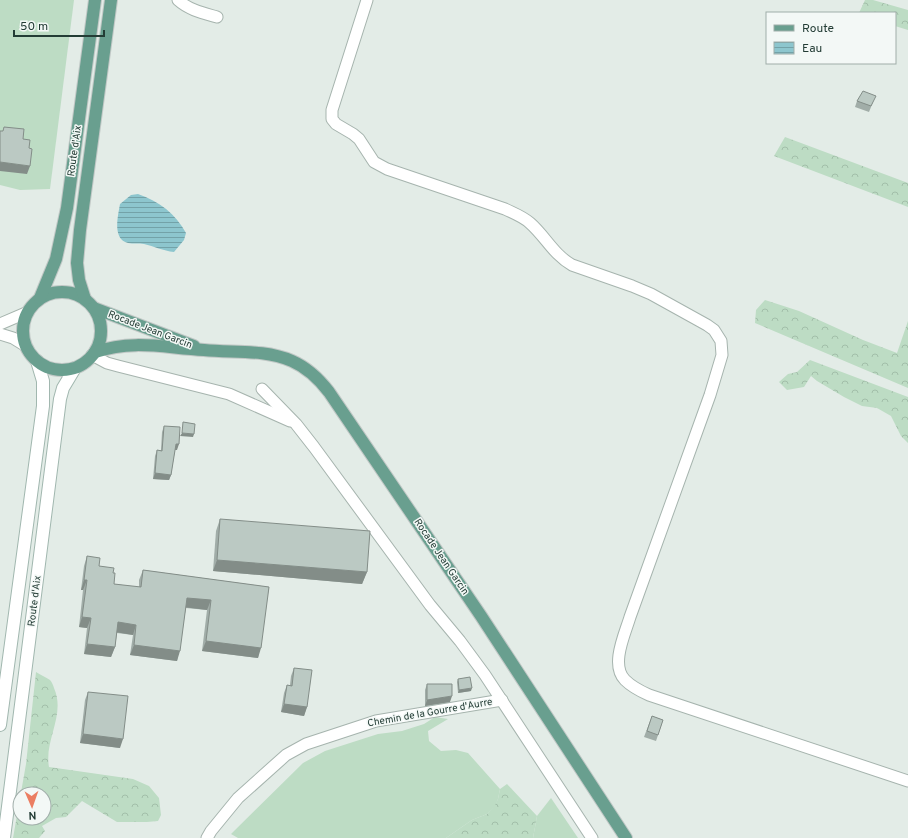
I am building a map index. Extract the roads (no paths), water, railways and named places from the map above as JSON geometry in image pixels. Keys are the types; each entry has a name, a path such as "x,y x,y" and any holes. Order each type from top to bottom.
{"main road":[{"name":"Route d'Aix","path":"40,298 56,259 67,208 95,0"},
{"name":"Route d'Aix","path":"85,299 79,280 77,263 111,0"},
{"path":"62,292 76,294 85,299 94,308 99,316 101,335 99,344 93,354 86,361 75,368 65,370 45,366 30,354 23,337 23,328 28,312 40,298 48,294 62,292"},
{"name":"Rocade Jean Garcin","path":"94,308 140,327 166,335 206,351"},
{"name":"Rocade Jean Garcin","path":"93,354 115,346 144,344 206,351 241,351 277,356 292,361 309,370 320,380 334,399 477,609 626,838"},
{"name":"Route d'Aix","path":"0,724 43,406 43,381 37,360"},
{"name":"Route d'Aix","path":"4,838 59,405 63,388 75,368"}],"street":[{"path":"178,0 195,11 217,17"},
{"path":"367,0 332,110 332,119 336,124 359,139 374,162 387,169 505,209 520,216 530,223 564,261 651,294 707,325 714,330 721,341 722,355 710,395 630,617 621,646 618,660 619,670 624,679 635,688 649,695 908,781"},
{"path":"0,324 28,312"},
{"path":"0,334 13,338 26,346"},
{"path":"93,354 107,363 229,394 296,424"},
{"path":"262,390 296,424 430,605 460,641 502,700 592,838"},
{"name":"Chemin de la Gourre d'Aurre","path":"207,838 238,798 286,755 306,744 376,721 502,700"}],"water":[{"path":"138,194 160,204 172,214 182,226 186,233 184,240 174,252 144,244 128,243 123,241 120,237 117,226 120,204 131,195"}]}
